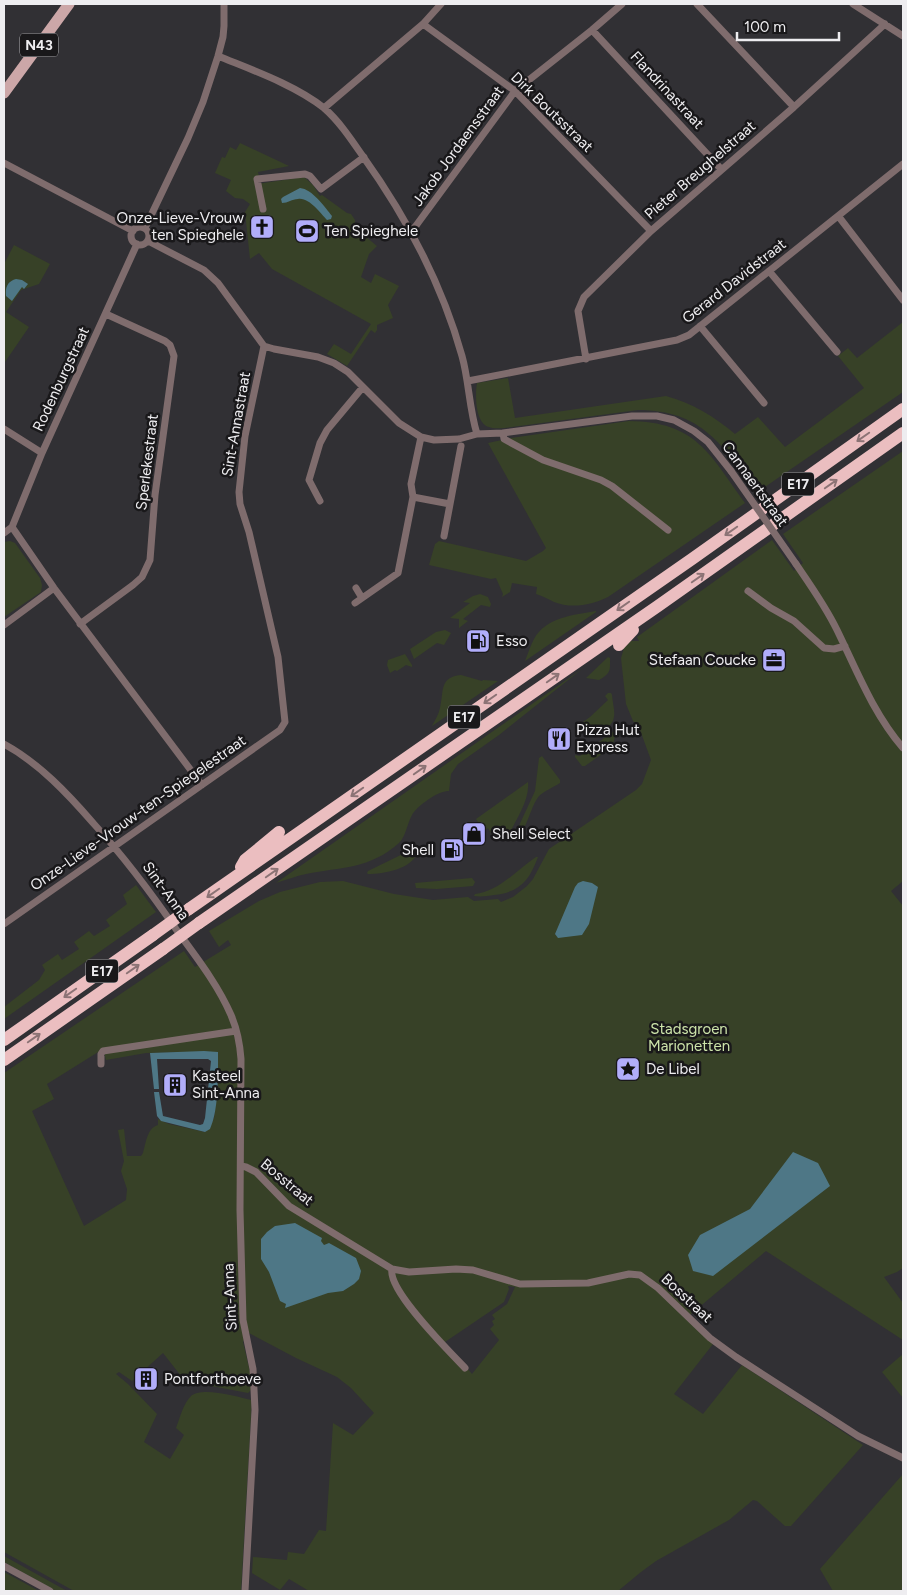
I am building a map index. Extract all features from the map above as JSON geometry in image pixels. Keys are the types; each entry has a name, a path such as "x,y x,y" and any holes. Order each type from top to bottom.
{"highway":[{"name":"E17","path":"4,1040 903,409"},
{"name":"E17","path":"4,1060 198,923 658,606 903,433"},
{"path":"640,586 692,558"},
{"path":"618,645 658,606"},
{"path":"236,876 245,860 279,832"},
{"path":"232,900 248,900"}],"main road":[{"name":"N43","path":"4,98 6,90 69,4"}],"street":[{"path":"145,228 188,138 218,56 224,26 224,4"},
{"path":"324,108 423,24 441,4"},
{"name":"Jakob Jordaensstraat","path":"410,230 415,227 515,91 622,4"},
{"path":"697,4 794,107"},
{"path":"853,4 903,36"},
{"name":"Dirk Boutsstraat","path":"423,24 515,91 651,231"},
{"name":"Pieter Breughelstraat","path":"586,359 578,311 584,297 651,231 794,107 885,24"},
{"name":"Flandrinastraat","path":"592,30 721,169"},
{"path":"218,56 298,91 324,108 346,132 364,157 390,195 410,230 433,278 452,327 468,380 473,421 477,434"},
{"path":"263,209 257,179 305,174 310,176 321,189 364,157"},
{"path":"4,163 133,231"},
{"name":"Gerard Davidstraat","path":"468,380 586,359 677,340 689,335 903,164"},
{"path":"839,217 903,300"},
{"path":"133,231 140,227 145,228"},
{"path":"145,228 149,234 148,241"},
{"path":"133,231 132,237 137,244 144,244 148,241"},
{"path":"148,241 204,270 218,283 264,346"},
{"name":"Rodenburgstraat","path":"12,527 42,453 137,244"},
{"path":"769,271 837,352"},
{"name":"Sperlekestraat","path":"80,624 142,577 150,560 155,495 174,356 170,345 165,341 106,314"},
{"path":"700,326 764,403"},
{"name":"Cannaertstraat","path":"264,346 318,357 334,363 348,372 398,423 421,437 434,440 459,440 477,434 502,433 632,416 658,416 674,420 694,431 708,442 731,472 820,600 876,710 903,748"},
{"name":"Sint-Annastraat","path":"264,346 245,436 239,492 240,504 249,532 278,657 286,722"},
{"path":"320,501 309,480 320,443 327,430 363,387"},
{"path":"4,429 42,453"},
{"path":"502,433 504,439 543,460 606,483 668,530"},
{"path":"355,604 398,573 413,497 411,484 421,437"},
{"path":"444,536 461,446"},
{"path":"413,497 450,504"},
{"path":"4,533 12,527 80,624 202,785"},
{"path":"4,625 54,588"},
{"path":"356,588 362,598"},
{"path":"748,591 771,608 794,621 824,648 834,649 845,646"},
{"name":"Onze-Lieve-Vrouw-ten-Spiegelestraat","path":"4,924 280,730 286,722"},
{"name":"Sint-Anna","path":"4,744 55,782 115,847 154,897 199,961 225,1002 236,1031 241,1059 243,1320 253,1370 255,1410 245,1591"},
{"path":"101,1064 101,1054 104,1051 236,1031"},
{"name":"Bosstraat","path":"241,1166 246,1166 256,1172 289,1206 392,1269 409,1272 456,1269 473,1270 520,1284 588,1284 629,1274 640,1275 658,1288 710,1338 736,1357 858,1436 903,1458"},
{"path":"392,1269 392,1278 405,1301 465,1368"},
{"path":"4,1566 50,1591"}],"green space":[{"name":"Ten Spieghele","path":"240,143 289,166 258,172 257,184 304,177 313,185 320,196 322,195 351,214 355,220 355,228 377,246 369,254 361,277 371,283 375,274 399,286 388,305 393,318 377,325 375,333 371,330 347,366 327,354 334,344 351,354 371,324 272,269 259,253 250,259 245,212 250,204 243,199 235,198 226,191 231,180 215,173 222,157 225,158 230,147 236,150"},
{"path":"14,245 50,264 39,284 21,290 6,312 29,327 5,362 4,264"},
{"path":"903,322 903,392 756,493 733,460 709,434 679,416 638,410 505,428 491,428 481,420 477,408 477,383 508,378 515,418 666,396 703,411 735,434 758,417 785,447 864,388 838,356 848,348 857,358"},
{"path":"629,421 670,427 686,434 710,455 745,503 608,597 588,604 574,606 561,604 536,594 537,587 512,583 510,592 502,597 503,594 496,578 491,579 429,565 435,544 439,541 526,561 546,548 488,443"},
{"name":"Stadsgroen Marionetten","path":"903,451 903,881 891,891 903,906 903,1268 884,1277 903,1303 903,1340 766,1251 691,1314 688,1321 713,1344 674,1394 703,1414 742,1365 863,1445 791,1526 785,1526 757,1501 753,1500 729,1520 656,1561 618,1591 309,1591 289,1579 280,1590 252,1573 253,1557 287,1560 288,1552 304,1554 319,1530 326,1531 333,1423 353,1435 374,1413 351,1388 337,1377 249,1333 243,1342 251,1376 251,1390 248,1393 185,1381 163,1353 132,1381 119,1372 116,1374 157,1414 144,1442 170,1459 184,1435 176,1428 184,1407 191,1396 196,1393 211,1392 252,1400 241,1591 74,1591 4,1552 4,1073 184,951 195,967 231,945 228,940 219,947 209,931 259,901 280,892 320,882 343,881 394,894 433,900 468,897 474,901 498,899 501,902 513,897 533,879 549,849 642,784 651,760 640,730 633,721 626,704 621,658 624,648 631,641 639,641 637,637 772,540 794,571 803,563 783,534","holes":["103,1049 106,1060 146,1053 218,1052 218,1080 214,1118 205,1132 169,1124 158,1119 158,1125 151,1129 141,1156 127,1156 124,1129 118,1130 124,1161 121,1171 127,1189 126,1200 84,1226 32,1111 54,1099 47,1084","508,1286 515,1287 507,1304 492,1315 495,1319 492,1321 494,1325 490,1329 499,1340 472,1374 445,1342 504,1302 509,1289"]},
{"path":"10,541 15,543 40,578 42,585 41,592 4,617 4,542"},
{"path":"480,594 488,597 491,604 490,607 481,605 463,619 468,621 459,628 459,619 450,618 470,603 463,602"},
{"path":"596,611 525,661 534,639 546,626 561,618"},
{"path":"445,630 451,633 444,645 437,643 414,659 410,649 436,632"},
{"path":"405,654 412,667 406,665 390,673 387,665 388,660"},
{"path":"608,657 610,658 610,669 606,675 599,680 586,678"},
{"path":"582,669 499,735 458,764 451,774 449,791 434,796 418,807 412,815 399,843 388,852 355,866 306,874 276,883"},
{"path":"461,675 482,681 498,681 432,726 438,715 446,682 454,676"},
{"path":"608,693 612,695 613,721 606,729 603,725 586,736 582,731 586,728 583,722 608,700 605,696"},
{"path":"614,731 616,733 613,744 609,749 585,766 582,766 575,755 580,756"},
{"path":"542,756 560,780 560,783 539,796 526,825 516,838 517,830 535,791 539,758"},
{"path":"528,782 525,802 509,835 501,829 492,835 488,828 484,831 476,819"},
{"path":"413,849 418,852 410,863 382,873 367,873 368,871"},
{"path":"538,857 531,873 517,888 503,893 474,896 475,894 492,889 507,880"},
{"path":"472,878 475,882 473,886 437,889 416,888 415,883"},
{"path":"136,885 156,912 4,1019 4,1007 39,980 45,970 42,965 58,954 62,960 79,949 74,942 89,931 94,936 110,926 106,920 127,904 123,895"},
{"path":"903,1354 903,1398 882,1372"},
{"path":"903,1474 903,1591 833,1591 820,1569"},
{"path":"4,1556 67,1591 56,1591 4,1562"},
{"path":"4,1572 39,1591 4,1591"}],"water":[{"path":"300,188 305,189 318,199 332,216 331,219 327,220 306,200 296,199 282,203 281,199 283,197"},
{"path":"16,279 28,284 24,289 22,287 12,301 6,296 6,290 9,283"},
{"path":"583,881 598,887 589,924 582,935 558,938 555,934 575,887"},
{"path":"218,1052 215,1112 210,1129 205,1132 161,1121 157,1116 154,1092 159,1092 163,1116 200,1125 203,1124 211,1061 208,1059 157,1059 159,1089 154,1089 150,1053"},
{"path":"793,1152 818,1163 830,1186 713,1276 693,1271 688,1255 700,1235 750,1209"},
{"path":"295,1223 322,1238 321,1241 324,1245 329,1243 356,1258 361,1271 359,1279 343,1291 328,1293 285,1308 286,1304 280,1301 269,1272 261,1259 261,1239 275,1226"}],"place":[{"name":"Onze-Lieve-Vrouw ten Spieghele","path":"262,227"},
{"name":"Ten Spieghele","path":"307,231"},
{"name":"Esso","path":"478,641"},
{"name":"Stefaan Coucke","path":"774,660"},
{"name":"Pizza Hut Express","path":"559,739"},
{"name":"Shell Select","path":"474,834"},
{"name":"Shell","path":"452,850"},
{"name":"De Libel","path":"628,1069"},
{"name":"Kasteel Sint-Anna","path":"175,1085"},
{"name":"Pontforthoeve","path":"146,1379"}]}
